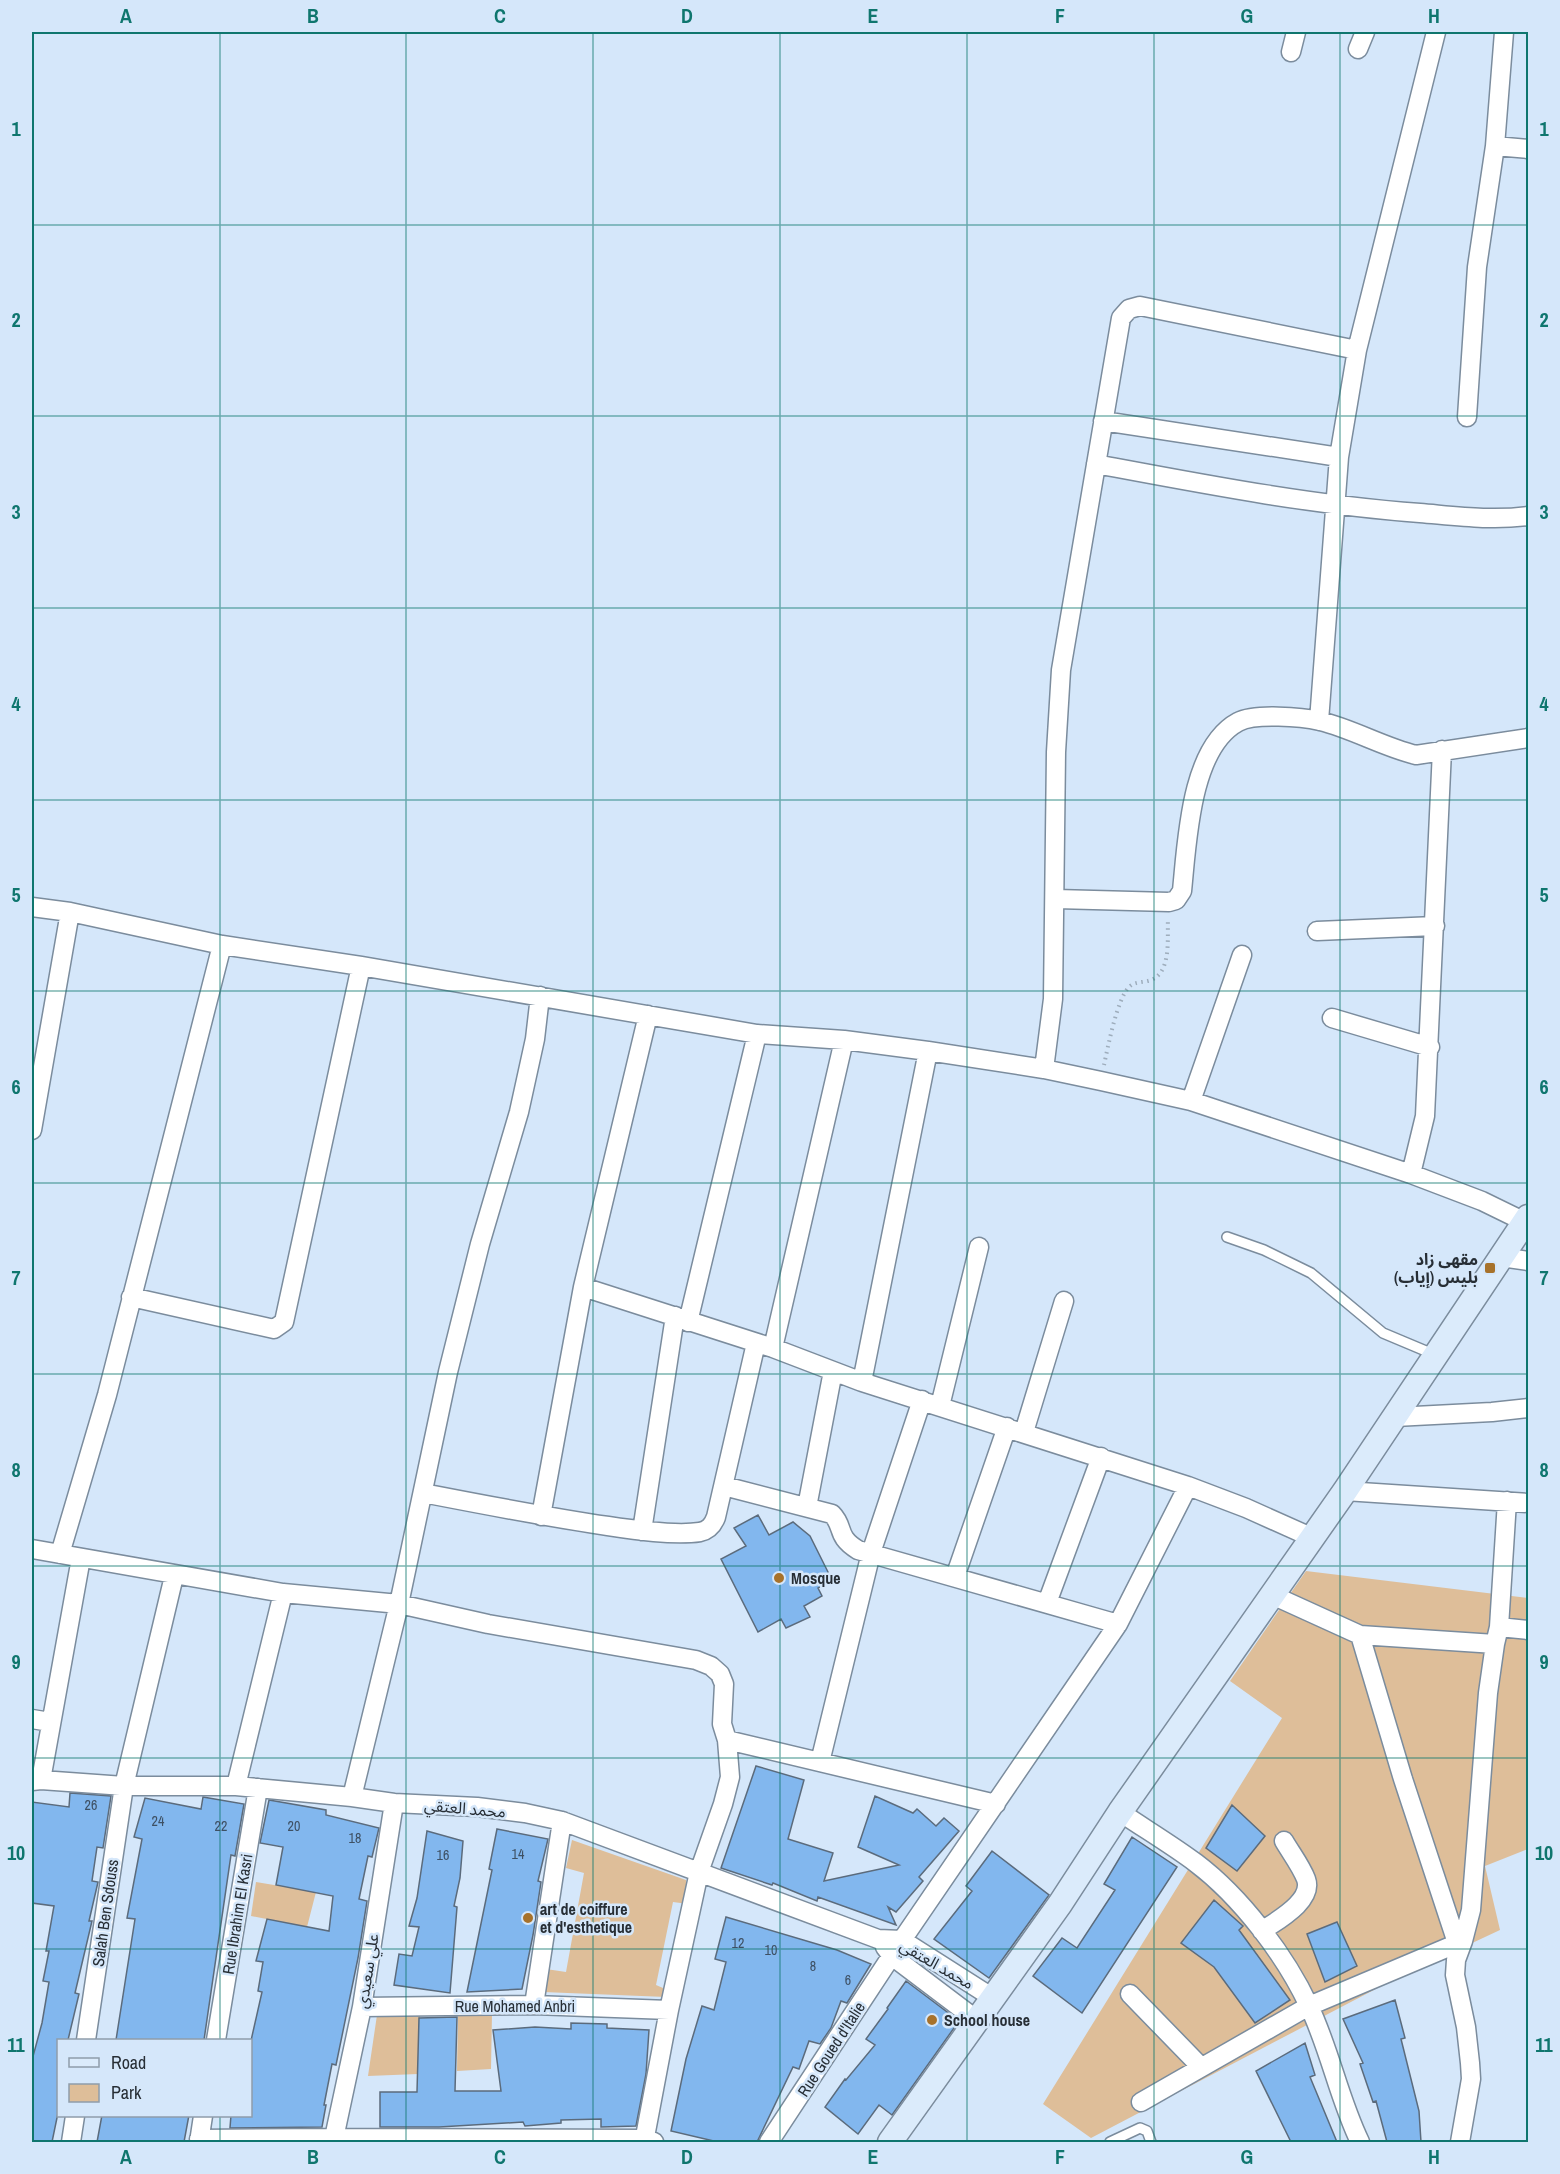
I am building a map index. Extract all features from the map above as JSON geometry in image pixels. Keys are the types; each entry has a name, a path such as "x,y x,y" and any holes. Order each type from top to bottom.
{"street":[{"path":"1291,52 1296,32"},
{"path":"1358,49 1365,32"},
{"path":"1319,721 1339,457 1358,350 1436,32"},
{"path":"1467,417 1477,267 1494,146 1504,32"},
{"path":"1494,146 1528,150"},
{"path":"1044,1069 1053,999 1056,752 1061,670 1121,318 1130,309 1140,306 1358,350"},
{"path":"1103,421 1339,457"},
{"path":"1096,464 1336,505 1503,519 1528,516"},
{"path":"1056,899 1169,902 1176,900 1182,891 1191,808 1198,778 1221,735 1239,721 1256,717 1319,721 1370,738 1398,751 1416,755 1528,738"},
{"path":"1411,1174 1425,1116 1442,750"},
{"path":"32,907 70,912 222,945 361,966 757,1034 844,1040 1044,1069 1191,1101 1411,1174 1527,1220 1313,1538 1120,1812 1060,1904 890,2142"},
{"path":"32,1130 70,912"},
{"path":"1317,931 1435,926"},
{"path":"60,1554 107,1395 222,945"},
{"path":"1191,1101 1242,955"},
{"path":"131,1297 274,1329 284,1322 361,966"},
{"path":"352,1797 399,1604 448,1372 475,1265 519,1112 535,1039 540,996"},
{"path":"541,1516 583,1287 648,1015"},
{"path":"1332,1018 1430,1047"},
{"path":"642,1531 681,1319 757,1034"},
{"path":"423,1493 541,1516 642,1531 691,1532 707,1530 713,1525 764,1346 844,1040"},
{"path":"862,1382 928,1051"},
{"path":"940,1406 979,1247"},
{"path":"1501,1257 1528,1261"},
{"path":"583,1287 764,1346 862,1382 1188,1486 1246,1508 1313,1538"},
{"path":"955,1577 1016,1430 1064,1301"},
{"path":"807,1507 832,1371"},
{"path":"820,1762 871,1553 922,1400"},
{"path":"1395,1417 1528,1408"},
{"path":"1047,1603 1101,1457"},
{"path":"724,1486 832,1514 847,1542 858,1550 1118,1624"},
{"name":"Rue Goued d'Italie","path":"769,2142 902,1940 1118,1624 1188,1486"},
{"path":"1345,1491 1528,1503"},
{"path":"1460,2142 1471,2079 1470,2048 1455,1975 1456,1960 1471,1910 1483,1749 1497,1636 1507,1501"},
{"path":"32,1549 174,1576 283,1593 399,1604 488,1624 687,1659 711,1666 720,1674 724,1684 722,1724 727,1740 730,1777 699,1872 669,2010 648,2141 334,2138 199,2141 203,2117"},
{"path":"36,1781 50,1722 81,1558"},
{"name":"Salah Ben Sdouss","path":"86,2039 124,1786 174,1576"},
{"path":"236,1786 283,1593"},
{"path":"1272,1595 1360,1635 1497,1636 1528,1630"},
{"path":"1360,1635 1403,1779 1460,1942"},
{"path":"32,1719 50,1722"},
{"path":"727,1740 996,1804"},
{"name":"محمد العتقي","path":"36,1781 124,1786 236,1786 394,1803 477,1807 562,1821 878,1939 902,1940 993,1998"},
{"name":"Rue Ibrahim El Kasri","path":"216,2039 258,1788"},
{"name":"علي سعيدي","path":"334,2138 362,2007 394,1803"},
{"path":"1120,1812 1196,1863 1218,1883 1262,1931 1284,1962 1309,2006 1360,2142"},
{"path":"534,2005 562,1821"},
{"path":"1262,1931 1301,1901 1308,1886 1306,1878 1284,1841"},
{"name":"محمد العتقي","path":"878,1939 892,1956 978,2020"},
{"path":"1141,2102 1309,2006 1460,1942"},
{"path":"1130,1994 1201,2067"},
{"name":"Rue Mohamed Anbri","path":"362,2007 534,2005 669,2010"},
{"path":"71,2142 75,2117"}],"lane":[{"path":"1227,1237 1264,1250 1311,1273 1383,1333 1436,1355"},
{"path":"1110,2142 1140,2128 1147,2131 1151,2142"}],"path":[{"path":"1101,1081 1110,1037 1125,992 1134,983 1155,978 1164,967 1169,902"}],"green space":[{"path":"1306,1571 1528,1598 1528,1849 1485,1866 1500,1930 1391,1981 1091,2138 1043,2104 1282,1718 1230,1681"},
{"path":"572,1840 686,1880 688,1904 673,1902 656,1985 670,1991 666,1997 543,1992 546,1969 566,1972 584,1873 566,1868"},
{"path":"256,1882 316,1892 307,1927 251,1916"},
{"path":"492,2014 491,2069 457,2071 458,2016"},
{"path":"377,2015 420,2016 418,2074 368,2076"}],"building":[{"name":"Mosque","path":"758,1515 769,1535 793,1522 810,1536 828,1572 826,1583 818,1588 822,1596 804,1606 810,1617 786,1628 781,1619 758,1632 721,1559 746,1546 734,1528"},
{"path":"756,1766 804,1780 788,1839 833,1853 824,1881 899,1865 858,1847 875,1796 913,1813 917,1809 936,1826 944,1818 959,1831 919,1877 923,1881 896,1912 888,1907 896,1925 818,1897 817,1901 773,1883 772,1885 721,1868"},
{"path":"70,1793 111,1796 103,1848 97,1847 92,1881 98,1882 89,1921 92,1921 75,1993 79,1994 68,2039 57,2039 57,2117 52,2142 32,2142 32,2060 42,2023 49,1982 43,1981 54,1906 32,1903 32,1802 69,1807"},
{"path":"203,1797 244,1804 235,1856 231,1855 204,2039 116,2039 135,1919 127,1918 142,1839 134,1837 145,1798 201,1809"},
{"path":"269,1800 326,1810 326,1815 379,1828 372,1857 368,1856 359,1899 367,1901 358,1958 336,2065 332,2064 322,2127 230,2128 231,2117 252,2117 251,2039 262,1992 258,1991 263,1962 256,1961 267,1919 329,1931 333,1896 276,1885 283,1847 260,1843"},
{"path":"1232,1805 1265,1836 1237,1871 1206,1848"},
{"path":"497,1829 548,1839 538,1881 541,1882 533,1935 522,1989 467,1992 492,1870 489,1869"},
{"path":"427,1831 463,1841 460,1878 454,1906 457,1907 450,1993 394,1985 399,1954 412,1956 419,1927 409,1926 417,1898"},
{"path":"1132,1837 1177,1867 1082,2013 1033,1976 1062,1938 1077,1948 1115,1890 1104,1884"},
{"path":"992,1851 1049,1895 989,1978 934,1939 972,1891 966,1886"},
{"path":"1214,1900 1243,1926 1239,1930 1290,2000 1255,2023 1214,1967 1181,1943"},
{"path":"726,1917 837,1950 871,1964 847,2003 841,2001 831,2028 820,2044 809,2041 799,2069 793,2067 757,2142 718,2142 671,2131 686,2059 702,2006 714,2010 726,1962 715,1959"},
{"path":"1337,1922 1357,1966 1325,1982 1307,1934"},
{"path":"906,1981 959,2021 892,2115 879,2105 858,2134 825,2107 845,2079 875,2045 866,2039"},
{"path":"1395,2000 1405,2038 1401,2039 1419,2111 1421,2142 1387,2142 1376,2101 1373,2102 1360,2064 1363,2063 1343,2019"},
{"path":"457,2017 455,2091 501,2091 493,2030 535,2027 571,2029 571,2023 607,2024 607,2028 649,2030 646,2074 636,2126 601,2127 601,2119 561,2120 561,2123 525,2126 523,2122 439,2127 380,2127 380,2092 417,2092 419,2018"},
{"path":"1305,2043 1315,2075 1310,2077 1337,2142 1291,2142 1256,2071"},
{"path":"102,2117 189,2117 184,2142 97,2142"}],"place":[{"name":"مقهى زاد بليس (إياب)","path":"1490,1268"},
{"name":"Mosque","path":"779,1578"},
{"name":"art de coiffure et d'esthetique","path":"528,1918"},
{"name":"School house","path":"932,2020"}]}
